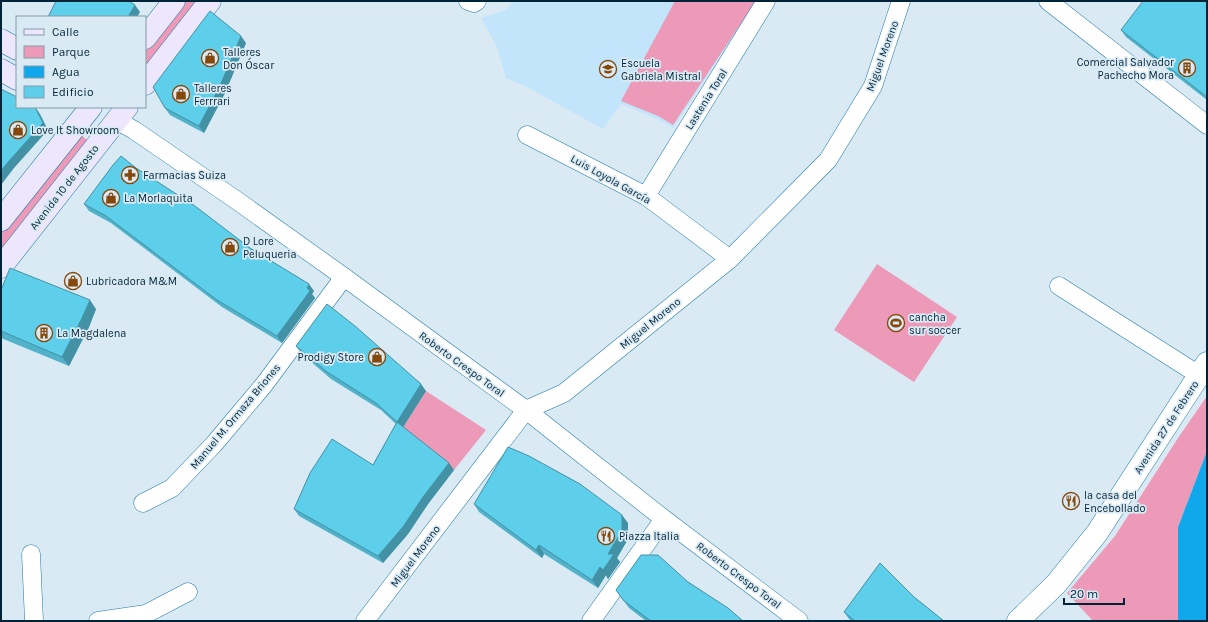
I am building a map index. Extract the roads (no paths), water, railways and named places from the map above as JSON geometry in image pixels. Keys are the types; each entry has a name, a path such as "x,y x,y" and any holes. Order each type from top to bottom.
{"main road":[{"path":"146,37 174,1"},
{"path":"146,83 210,1"},
{"path":"1,40 16,48"},
{"path":"1,70 16,78"},
{"path":"1,220 80,110"},
{"name":"Roberto Crespo Toral","path":"80,110 117,111"},
{"name":"Avenida 10 de Agosto","path":"1,267 117,111"}],"street":[{"path":"468,1 474,3 477,1"},
{"name":"Lastenia Toral","path":"646,196 766,1"},
{"name":"Miguel Moreno","path":"365,621 526,410 564,393 730,259 828,160 873,86 901,1"},
{"path":"1056,4 1207,124"},
{"name":"Roberto Crespo Toral","path":"117,111 134,130 239,202 526,410 664,519 799,621"},
{"name":"Luis Loyola García","path":"527,135 646,196 730,259"},
{"name":"Manuel M. Ormaza Briones","path":"143,503 172,488 214,444 263,386 344,277"},
{"path":"1059,286 1203,369"},
{"name":"Avenida 27 de Febrero","path":"1018,621 1056,584 1097,533 1203,369"},
{"path":"591,621 664,519"},
{"path":"31,554 34,621"},
{"path":"98,621 146,614 188,592"}],"water":[{"path":"1207,451 1207,621 1178,621 1178,527"}],"place":[{"name":"Talleres Don Óscar","path":"210,58"},
{"name":"Comercial Salvador Pachecho Mora","path":"1187,68"},
{"name":"Escuela Gabriela Mistral","path":"608,69"},
{"name":"Talleres Ferrrari","path":"181,94"},
{"name":"Love It Showroom","path":"18,130"},
{"name":"Farmacias Suiza","path":"130,175"},
{"name":"La Morlaquita","path":"111,198"},
{"name":"D Lore Peluqueria","path":"230,247"},
{"name":"Lubricadora M&M","path":"73,281"},
{"name":"cancha sur soccer","path":"896,323"},
{"name":"La Magdalena","path":"44,333"},
{"name":"Prodigy Store","path":"377,357"},
{"name":"la casa del Encebollado","path":"1071,501"},
{"name":"Piazza Italia","path":"606,536"}]}
